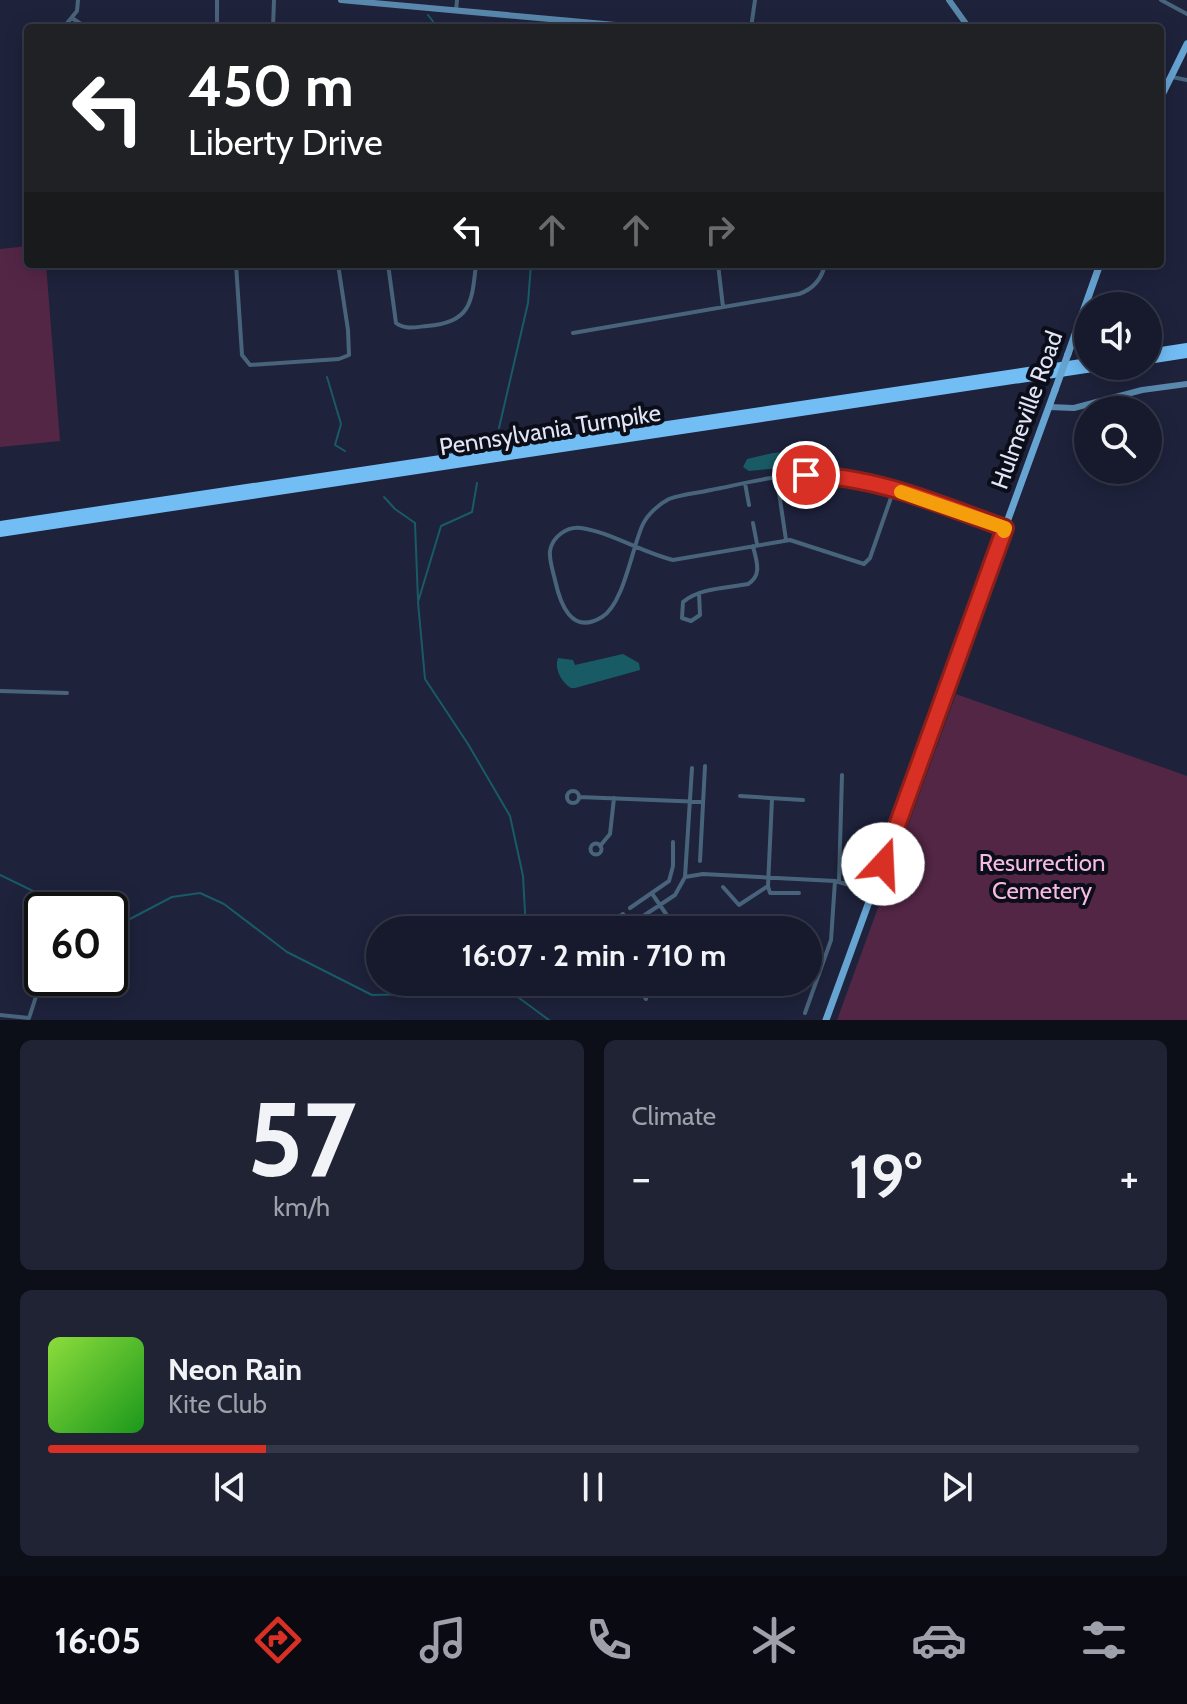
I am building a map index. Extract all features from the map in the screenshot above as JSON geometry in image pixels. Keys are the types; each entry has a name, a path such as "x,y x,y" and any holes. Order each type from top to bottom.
{"highway":[{"path":"1162,351 1187,347"},
{"path":"1162,358 1187,354"},
{"name":"Pennsylvania Turnpike","path":"0,525 1074,364"},
{"name":"Pennsylvania Turnpike","path":"0,533 1074,371"}],"main road":[{"path":"341,0 604,24"},
{"path":"949,0 966,24"},
{"path":"1164,89 1187,44"},
{"name":"Hulmeville Road","path":"826,1020 1099,268"},
{"path":"1049,407 1074,408 1142,390 1187,384"}],"street":[{"path":"67,24 77,11 78,0"},
{"path":"217,0 217,24"},
{"path":"273,24 274,0"},
{"path":"456,11 457,0"},
{"path":"752,24 755,0"},
{"path":"1161,0 1187,14"},
{"path":"72,18 81,24"},
{"path":"1169,77 1187,80"},
{"path":"236,268 242,355 250,365 339,359 349,355 339,268"},
{"path":"389,268 396,323 404,328 443,325 462,315 471,299 475,268"},
{"path":"718,268 723,307"},
{"path":"573,333 804,292 818,280 823,268"},
{"path":"894,489 867,562 859,564 803,543 786,540 673,560 635,547 582,528 569,530 557,536 550,550 563,610 584,621 597,620 607,613 614,603 635,547 644,523 667,500 745,483 806,475 840,476 894,489 1005,528"},
{"path":"777,478 786,540"},
{"path":"745,483 749,505"},
{"path":"699,593 700,615 691,621 682,618 683,602 699,593 753,581 758,570 753,523"},
{"path":"0,691 67,693"},
{"path":"700,861 705,766"},
{"path":"643,916 678,891 685,877 692,768"},
{"path":"805,1013 831,940 842,775"},
{"path":"740,796 803,800"},
{"path":"579,797 703,802"},
{"path":"600,846 610,834 614,798"},
{"path":"772,799 770,893 799,893"},
{"path":"630,908 664,887 672,874 673,842"},
{"path":"685,877 713,873 837,881 873,892"},
{"path":"723,887 739,905 768,886"},
{"path":"653,895 667,916"},
{"path":"0,1015 29,1018 36,996"}],"green space":[{"path":"24,246 24,268 46,268 60,441 0,447 0,249"},
{"name":"Resurrection Cemetery","path":"956,694 1187,776 1187,1020 837,1020"}],"shaded area":[{"path":"824,448 830,453 827,463 749,471 743,467 747,459"},
{"path":"623,654 639,663 640,670 575,688 564,682 559,674 558,658 573,660 575,665"}],"waterway":[{"path":"428,15 435,24"},
{"path":"499,428 528,303 531,268"},
{"path":"327,377 341,424 335,445 345,451"},
{"path":"477,483 472,512 441,526 418,602 425,679 510,816 523,876 525,916"},
{"path":"384,497 415,523 418,600"},
{"path":"0,875 35,892"},
{"path":"128,920 172,897 200,893 224,904 287,952 372,995 511,992 549,1020"}],"slow traffic":[{"path":"901,492 1005,528 1004,531"}],"route":[{"path":"806,475 840,476 874,482 1005,528 883,864"}]}
